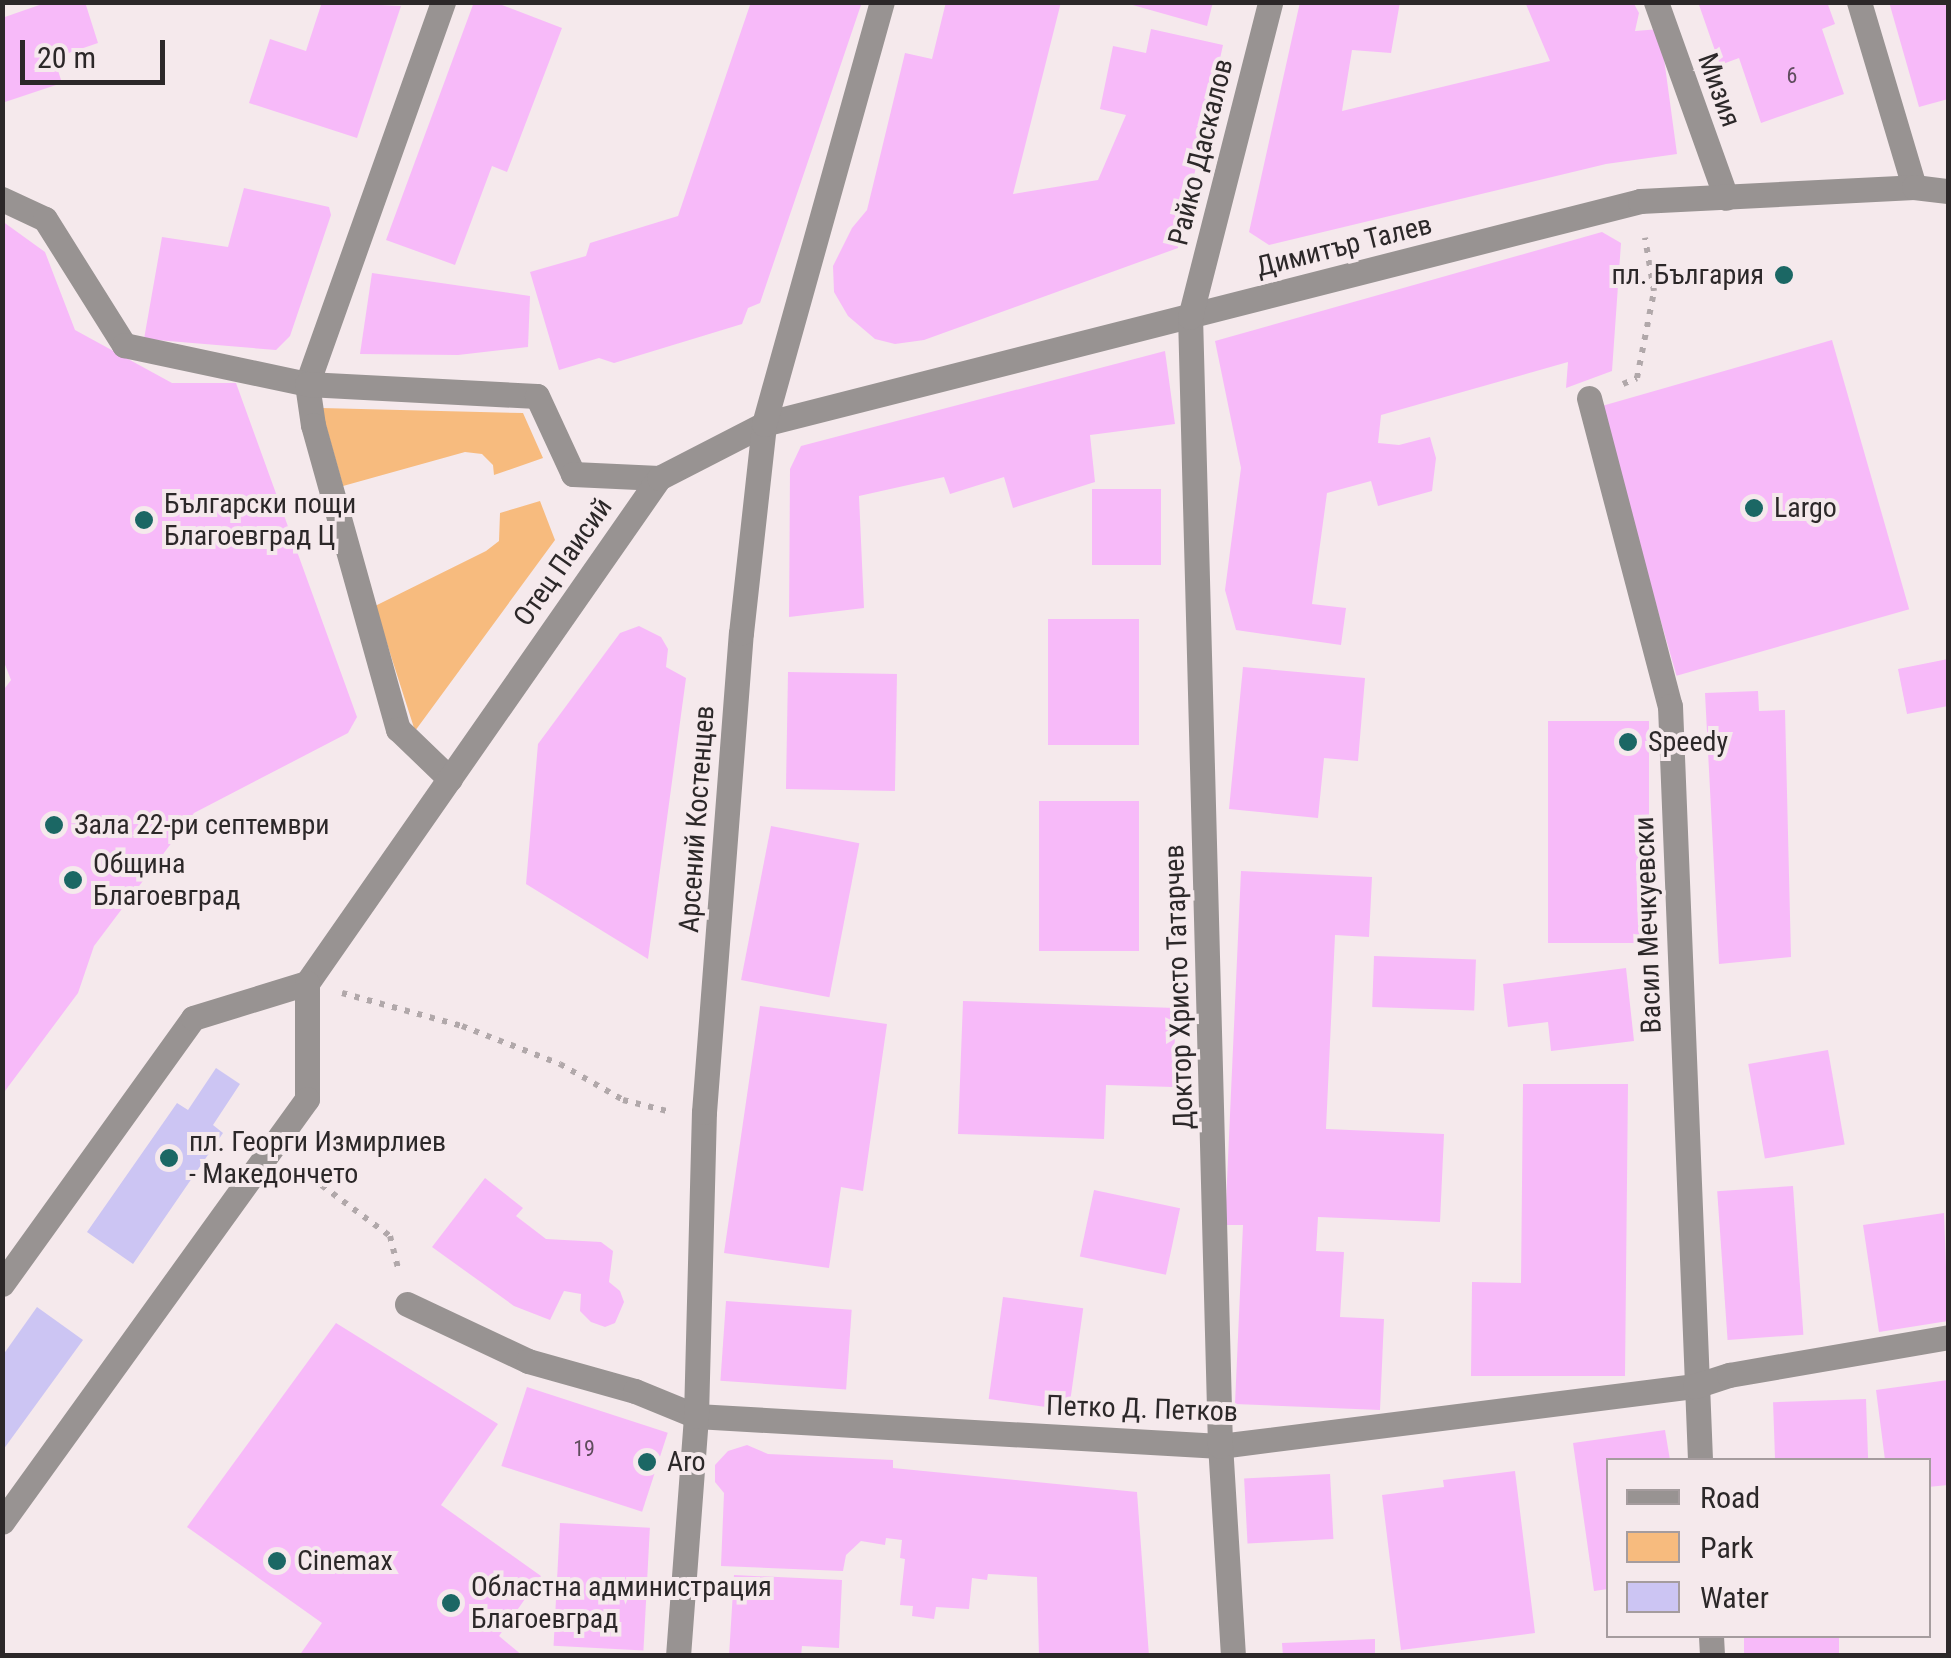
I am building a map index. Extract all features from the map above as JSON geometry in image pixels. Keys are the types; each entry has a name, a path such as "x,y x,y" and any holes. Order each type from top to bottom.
{"street":[{"path":"443,2 308,384 314,425 398,729 450,778"},
{"name":"Арсений Костенцев","path":"678,1656 696,1416 704,1112 742,633 764,424 882,2"},
{"name":"Райко Даскалов","path":"1190,317 1270,2"},
{"name":"Мизия","path":"1656,2 1726,198"},
{"path":"1859,2 1914,188"},
{"name":"Димитър Талев","path":"764,424 1640,201 1914,188 1948,192"},
{"path":"2,199 44,219 124,345 308,384 537,396 573,474 659,478"},
{"name":"Доктор Христо Татарчев","path":"1190,317 1220,1446 1232,1656"},
{"name":"Васил Мечкуевски","path":"1589,398 1670,706 1700,1458"},
{"name":"Отец Паисий","path":"307,983 659,478 764,424"},
{"path":"2,1284 193,1018 307,983 307,1098 2,1522"},
{"name":"Петко Д. Петков","path":"407,1304 528,1362 636,1391 696,1416 1220,1446 1695,1386 1729,1375 1948,1337"}],"path":[{"path":"1589,398 1637,378 1654,291 1640,201"},
{"path":"307,983 462,1026 560,1064 623,1100 664,1112 704,1112"},
{"path":"272,1149 390,1236"}],"green space":[{"path":"321,408 523,413 543,458 494,475 493,465 482,454 465,452 343,486"},
{"path":"540,501 555,540 415,731 375,606 486,551 499,541 500,513"}],"water":[{"path":"216,1068 240,1084 213,1125 223,1133 133,1264 87,1232 177,1103 188,1110"},
{"path":"37,1307 83,1340 3,1450 3,1355"}],"building":[{"path":"48,2 85,2 98,43 54,58 62,83 2,103 2,18"},
{"path":"322,2 401,6 357,138 249,103 270,39 306,51"},
{"path":"474,2 494,2 562,28 507,172 492,166 455,265 386,240"},
{"path":"751,2 862,2 760,303 748,308 742,324 614,363 599,358 559,370 530,272 586,256 590,243 678,216"},
{"path":"946,2 1061,2 1013,194 1098,180 1126,115 1100,109 1113,46 1146,53 1151,29 1223,45 1178,248 924,340 895,344 875,339 848,316 834,292 833,266 852,228 867,210 905,53 932,59"},
{"path":"1122,2 1213,2 1207,26"},
{"path":"1300,2 1400,2 1391,53 1352,50 1342,111 1550,61 1525,2 1633,2 1639,13 1635,31 1660,29 1677,154 1606,164 1269,245 1249,232"},
{"path":"1698,2 1827,2 1835,24 1822,29 1844,94 1761,123 1739,58 1720,65"},
{"path":"1889,2 1948,2 1948,99 1919,107"},
{"path":"244,188 329,207 331,215 290,336 276,350 144,339 162,237 228,247"},
{"name":"Български пощи Благоевград Ц","path":"2,221 45,252 75,330 172,383 236,383 357,717 348,733 194,813 94,946 78,993 2,1095 2,692 11,680 2,657"},
{"path":"1602,232 1621,243 1612,371 1566,388 1568,362 1381,415 1378,443 1399,445 1430,437 1436,458 1432,491 1378,506 1371,481 1327,493 1312,604 1346,608 1341,645 1236,630 1225,590 1241,468 1215,341"},
{"path":"372,273 530,296 528,347 458,355 360,354"},
{"name":"Largo","path":"1832,340 1909,609 1677,676 1599,407"},
{"path":"1165,351 1175,424 1090,435 1095,482 1013,508 1004,477 950,494 944,477 859,496 864,608 789,617 790,469 801,446"},
{"path":"1092,489 1161,489 1161,565 1092,565"},
{"path":"1048,619 1139,619 1139,745 1048,745"},
{"path":"639,626 661,637 668,649 666,667 686,678 648,959 526,884 538,744 620,633"},
{"path":"1948,659 1948,706 1907,714 1898,669"},
{"path":"1243,667 1365,678 1358,761 1324,758 1318,818 1229,809"},
{"path":"788,672 897,674 895,791 786,789"},
{"path":"1758,691 1759,711 1785,710 1791,957 1719,964 1705,693"},
{"path":"1548,721 1649,721 1649,943 1548,943"},
{"path":"1039,801 1139,801 1139,951 1039,951"},
{"path":"771,826 859,843 829,997 741,980"},
{"path":"1241,871 1372,877 1369,937 1335,935 1326,1129 1444,1134 1440,1222 1318,1217 1316,1251 1344,1252 1340,1317 1384,1319 1380,1410 1235,1404 1243,1225 1225,1225"},
{"path":"1374,956 1476,960 1474,1011 1372,1007"},
{"path":"1626,968 1634,1041 1551,1051 1548,1022 1508,1027 1503,984"},
{"path":"963,1001 1176,1008 1173,1087 1106,1085 1104,1139 958,1134"},
{"path":"760,1006 887,1024 863,1191 841,1187 829,1268 724,1253"},
{"path":"1828,1050 1845,1145 1765,1159 1748,1064"},
{"path":"1523,1084 1628,1084 1625,1376 1471,1376 1472,1282 1521,1283"},
{"path":"485,1178 523,1208 516,1216 546,1239 601,1242 613,1251 609,1282 620,1291 624,1302 615,1323 605,1327 591,1322 580,1311 581,1294 564,1291 550,1320 514,1306 432,1247"},
{"path":"1793,1186 1803,1335 1728,1340 1717,1191"},
{"path":"1094,1190 1180,1208 1166,1275 1080,1257"},
{"path":"1944,1213 1948,1321 1879,1332 1863,1225"},
{"path":"1003,1297 1083,1308 1069,1410 989,1399"},
{"path":"726,1301 852,1310 846,1390 720,1381"},
{"path":"336,1323 498,1424 441,1505 541,1576 499,1636 523,1656 299,1656 322,1623 187,1527"},
{"path":"1948,1380 1948,1485 1931,1487 1931,1458 1885,1458 1876,1390"},
{"path":"527,1387 668,1433 642,1512 501,1466"},
{"path":"1866,1399 1868,1458 1775,1458 1773,1402"},
{"path":"1665,1430 1670,1458 1606,1458 1606,1589 1594,1591 1573,1443"},
{"path":"747,1445 768,1454 893,1460 893,1468 1137,1492 1149,1656 1039,1656 1037,1577 988,1574 987,1580 972,1578 969,1609 936,1607 934,1619 912,1616 913,1606 900,1605 905,1559 900,1558 902,1540 886,1538 885,1545 861,1541 846,1555 843,1571 721,1566 724,1493 715,1482 715,1465 728,1451"},
{"path":"1515,1471 1535,1633 1401,1650 1382,1495 1444,1487 1443,1480"},
{"path":"1330,1474 1333,1539 1248,1543 1244,1479"},
{"path":"560,1523 650,1528 643,1651 554,1646"},
{"path":"734,1575 842,1580 839,1648 802,1646 801,1656 729,1656"},
{"path":"1744,1638 1839,1638 1839,1656 1744,1656"},
{"path":"1375,1639 1375,1656 1283,1656 1282,1643"}],"place":[{"name":"пл. България","path":"1784,275"},
{"name":"Largo","path":"1754,508"},
{"name":"Български пощи Благоевград Ц","path":"144,520"},
{"name":"Speedy","path":"1628,742"},
{"name":"Зала 22-ри септември","path":"54,825"},
{"name":"Община Благоевград","path":"73,880"},
{"name":"пл. Георги Измирлиев - Македончето","path":"169,1158"},
{"name":"Aro","path":"647,1462"},
{"name":"Cinemax","path":"277,1561"},
{"name":"Областна администрация Благоевград","path":"451,1603"}]}
